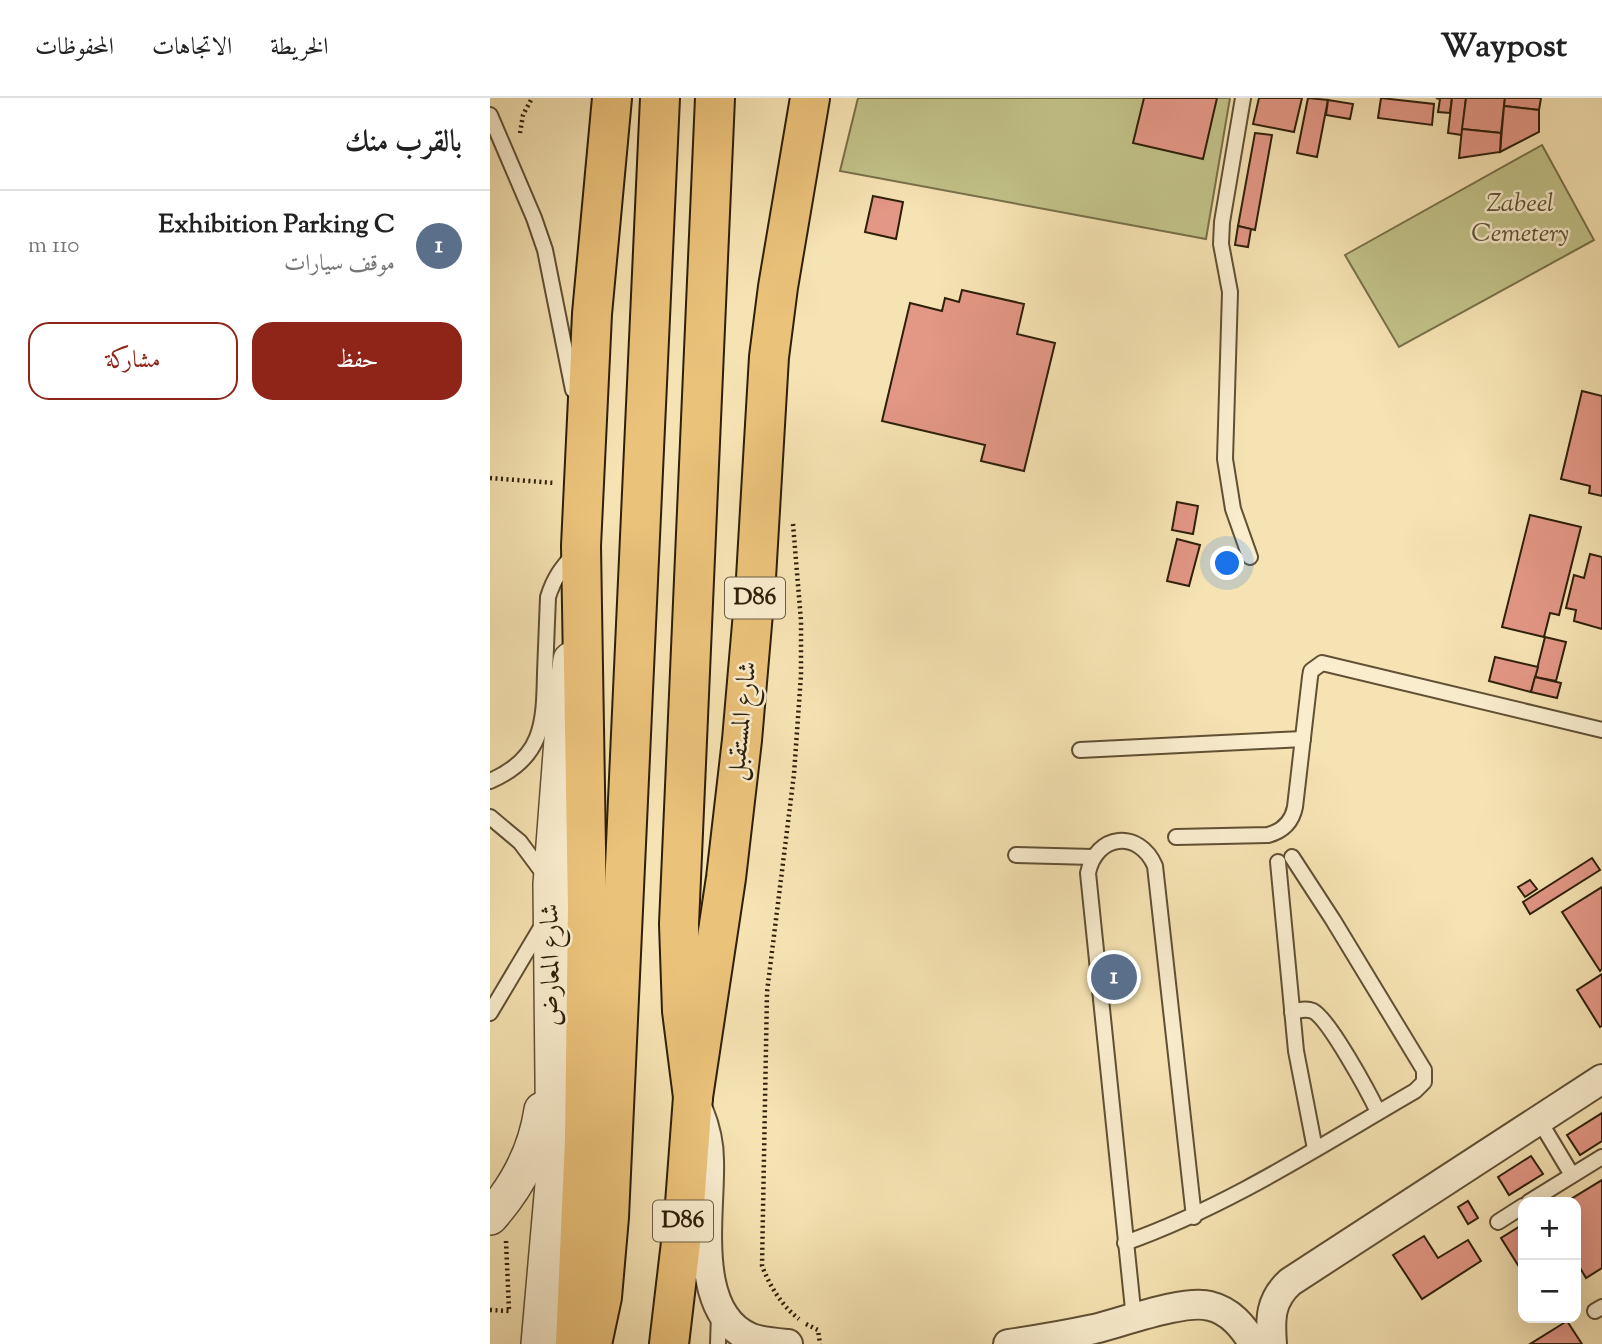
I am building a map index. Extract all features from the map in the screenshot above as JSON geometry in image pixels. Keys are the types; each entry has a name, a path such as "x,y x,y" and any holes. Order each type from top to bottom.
{"main road":[{"path":"575,1344 584,1139 587,908 581,547 592,314 612,98"},
{"path":"592,1344 602,1297 610,1205 660,98"},
{"path":"693,1097 682,1011 679,924 715,98"},
{"name":"شارع المستقبل","path":"670,1344 684,1217 693,1097 725,890 743,740 757,578 769,357 785,240 810,98"}],"street":[{"name":"شارع المعارض","path":"539,1344 554,1173 551,897 564,714 580,587"},
{"path":"492,1214 519,1178 536,1139 553,1037"},
{"path":"1008,1344 1058,1337 1195,1303 1210,1306 1235,1319 1258,1343 1270,1323 1273,1306 1282,1289 1290,1282 1602,1079"},
{"path":"693,1097 701,1117 709,1158 708,1257 717,1306 741,1333 752,1338 788,1344"}],"lane":[{"path":"1242,98 1222,222 1221,244 1230,292 1225,459 1233,509 1251,557"},
{"path":"490,114 545,250 585,468"},
{"path":"490,781 514,768 526,756 541,729 548,597 552,582 560,569 581,547"},
{"path":"1176,837 1268,835 1283,828 1293,815 1311,671 1322,663 1602,730"},
{"path":"1080,750 1303,739"},
{"path":"490,817 520,842 551,897 490,1013"},
{"path":"1134,1319 1088,873 1093,857 1107,844 1127,841 1145,850 1155,866 1194,1217"},
{"path":"1016,855 1093,857"},
{"path":"1125,1244 1224,1202 1315,1149 1420,1087 1425,1076 1424,1070 1333,919 1285,860 1292,1012 1302,1090 1315,1149"},
{"path":"1292,1012 1304,1009 1317,1014 1342,1049 1378,1112"},
{"path":"1539,1120 1572,1175"},
{"path":"1537,1197 1602,1157"},
{"path":"1498,1222 1518,1209"},
{"path":"717,1306 718,1344"}],"path":[{"path":"490,478 585,468"},
{"path":"792,514 798,568 801,675 794,774 767,992 762,1266 780,1301 794,1315 818,1330 820,1344"},
{"path":"492,1214 508,1244 509,1310"}],"green space":[{"path":"858,98 1230,98 1206,239 840,171"},
{"name":"Zabeel Cemetery","path":"1542,145 1594,240 1399,347 1345,255"}],"building":[{"path":"1144,98 1217,98 1203,159 1133,143"},
{"path":"1259,98 1302,98 1294,132 1253,124"},
{"path":"1308,98 1328,100 1317,157 1297,153"},
{"path":"1381,98 1434,104 1432,125 1378,118"},
{"path":"1436,98 1452,98 1450,113 1438,112 1440,99"},
{"path":"1452,98 1466,98 1462,135 1448,133"},
{"path":"1466,98 1505,98 1501,133 1462,129"},
{"path":"1505,98 1541,98 1539,110 1504,106"},
{"path":"1328,100 1353,104 1350,119 1326,115"},
{"path":"1504,106 1539,110 1539,132 1500,152"},
{"path":"1462,129 1501,133 1500,152 1459,158"},
{"path":"1255,133 1272,135 1255,230 1238,226"},
{"path":"873,196 903,202 896,239 865,232"},
{"path":"1238,226 1251,229 1248,247 1235,245"},
{"path":"962,290 1024,304 1017,334 1055,343 1024,471 981,461 985,445 882,421 910,303 942,311 945,298 959,302"},
{"path":"1582,391 1602,396 1602,496 1589,493 1590,486 1561,479"},
{"path":"1177,502 1198,506 1193,534 1172,530"},
{"path":"1530,515 1581,527 1559,615 1550,613 1544,637 1502,627"},
{"path":"1177,539 1200,545 1189,586 1167,581"},
{"path":"1590,554 1602,557 1602,629 1574,621 1576,610 1566,608 1574,575 1584,578"},
{"path":"1545,637 1566,642 1556,681 1535,677"},
{"path":"1495,657 1538,667 1531,692 1489,681"},
{"path":"1535,677 1561,683 1557,698 1531,692"},
{"path":"1592,858 1600,870 1530,914 1523,902"},
{"path":"1530,880 1537,889 1525,897 1518,887"},
{"path":"1602,887 1602,969 1600,971 1562,912"},
{"path":"1602,974 1602,1026 1600,1027 1577,990"},
{"path":"1602,1113 1602,1141 1580,1155 1567,1135"},
{"path":"1531,1156 1543,1174 1509,1195 1498,1177"},
{"path":"1602,1180 1602,1268 1586,1278 1581,1270 1581,1197 1574,1197"},
{"path":"1468,1201 1478,1218 1468,1224 1458,1207"},
{"path":"1518,1227 1518,1265 1501,1238"},
{"path":"1424,1236 1438,1258 1468,1240 1481,1261 1422,1299 1393,1255"},
{"path":"1564,1323 1568,1323 1582,1344 1530,1344"}],"place":[{"name":"Exhibition Parking C","path":"1114,977"}]}
